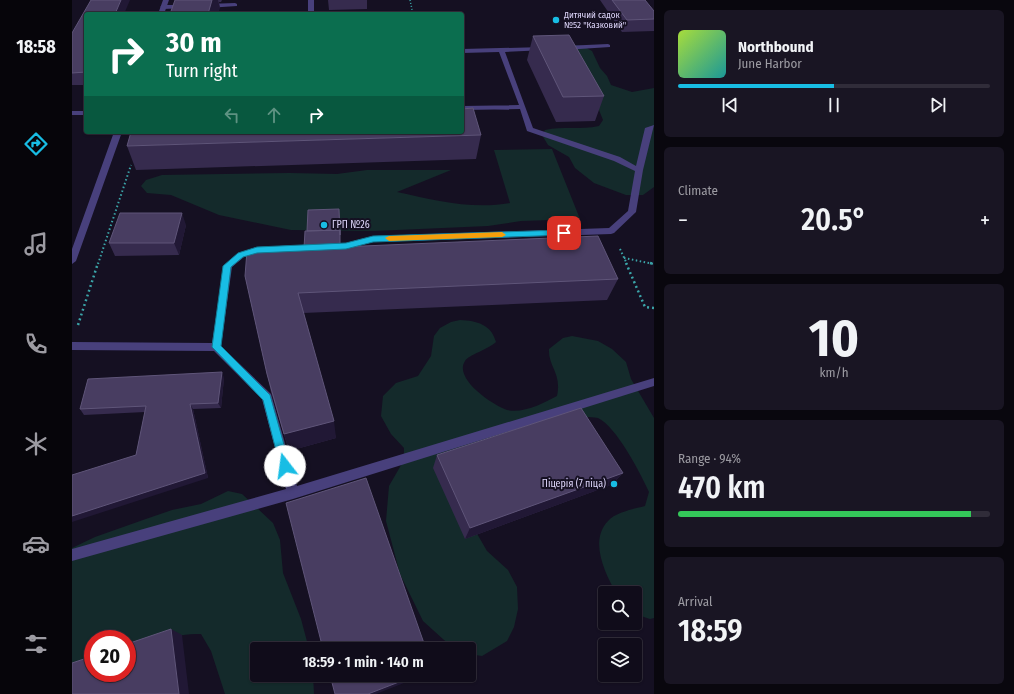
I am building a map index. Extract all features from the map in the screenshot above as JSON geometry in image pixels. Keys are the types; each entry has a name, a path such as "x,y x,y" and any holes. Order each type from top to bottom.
{"street":[{"path":"162,12 166,0"},
{"path":"311,0 311,12"},
{"path":"198,6 236,3"},
{"path":"163,7 191,7"},
{"path":"464,51 608,46"},
{"path":"501,50 530,129 617,159 639,170"},
{"path":"464,108 523,108"},
{"path":"72,113 84,113"},
{"path":"216,347 228,266 241,255 251,251 346,246 373,239 611,231 632,212 639,170 649,128 654,126"},
{"path":"72,260 117,134"},
{"path":"72,346 216,347 267,398 293,493"},
{"path":"72,555 293,493 654,382"}],"path":[{"path":"410,0 413,12"},
{"path":"77,328 132,162"},
{"path":"611,231 646,306 654,308"},
{"path":"624,258 654,264"}],"green space":[{"path":"567,46 583,46 592,51 600,68 607,76 611,85 632,92 654,88 654,187 643,195 626,195 594,183 575,168 569,157 548,145 542,135 545,130 599,126 603,120 599,110 584,89"},
{"path":"552,149 580,219 521,221 488,226 374,231 291,230 219,215 171,195 147,193 141,186 146,180 162,175 289,173 337,174 367,170 451,170 397,192 467,205 496,205 510,203 494,150"},
{"path":"460,320 472,321 487,327 491,331 496,342 467,359 463,368 465,376 477,391 493,403 507,410 513,411 526,409 540,405 557,396 558,381 549,355 549,349 563,338 572,336 598,341 612,349 626,362 631,379 654,418 654,618 650,619 642,616 642,586 612,586 607,576 599,547 602,529 608,521 620,513 645,506 649,492 627,451 612,430 598,418 585,417 476,532 487,551 508,570 517,587 518,609 514,627 507,641 482,656 476,655 476,642 446,642 423,621 400,574 386,521 389,486 404,460 404,448 391,434 381,416 383,396 396,383 418,376 431,356 434,336 440,328 451,322"},
{"path":"228,491 242,494 273,523 280,540 283,573 301,619 307,642 250,642 250,682 313,682 314,694 225,694 211,651 201,634 171,637 136,650 136,630 84,630 84,667 72,670 72,548 95,537 172,510 201,504"}],"building":[{"path":"91,0 121,0 116,12 84,12"},
{"path":"175,0 212,0 209,12 171,12"},
{"path":"612,0 645,0 654,11 654,19 627,20"},
{"path":"84,12 84,72 72,73 72,33"},
{"path":"569,35 604,96 563,97 533,36"},
{"path":"473,108 481,135 127,146 130,134 464,134 464,109"},
{"name":"ГРП №26","path":"339,209 340,230 307,231 308,210"},
{"path":"120,213 182,213 174,243 109,243"},
{"path":"340,230 340,247 598,236 618,279 298,293 334,421 284,434 267,374 245,276 247,251 304,248 305,231"},
{"path":"222,372 218,403 190,404 205,473 72,516 72,475 136,455 146,406 80,409 88,379"},
{"path":"581,408 623,473 470,528 437,455"},
{"path":"366,478 424,642 321,642 286,503"},
{"path":"171,629 179,694 72,694 72,663 84,659 84,682 136,682 136,641"},
{"path":"332,682 399,682 368,694 335,694"}],"slow traffic":[{"path":"389,238 502,235"}],"place":[{"name":"Дитячий садок №52 \"Казковий\"","path":"556,20"},
{"name":"ГРП №26","path":"324,225"},
{"name":"Піцерія (7 піца)","path":"614,484"}],"route":[{"path":"285,466 267,398 216,347 228,266 241,255 257,250 346,246 373,239 564,233"}]}
